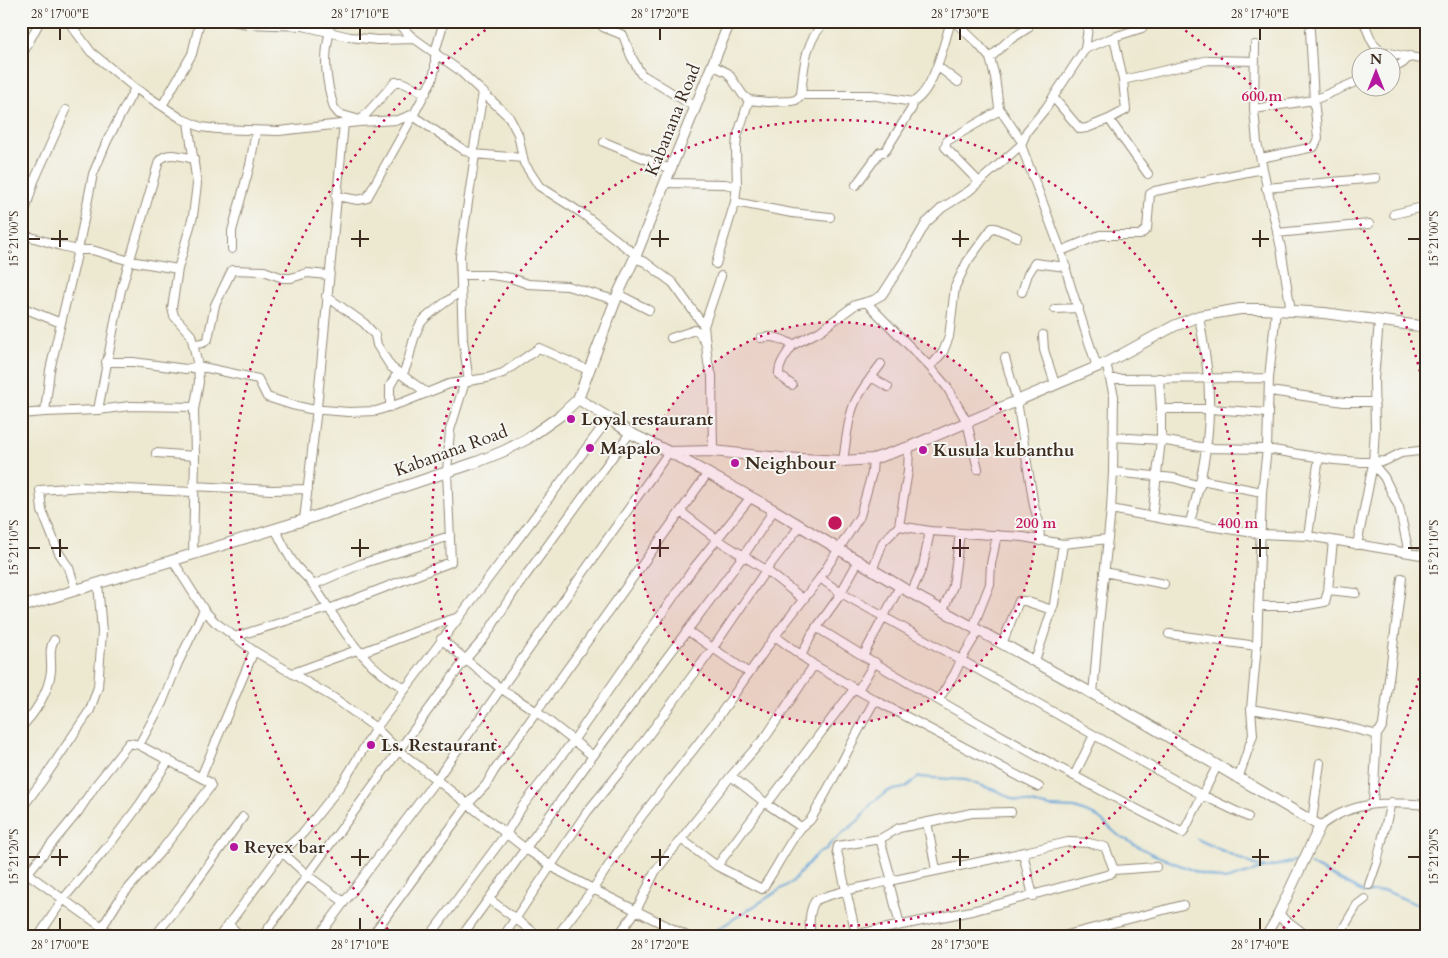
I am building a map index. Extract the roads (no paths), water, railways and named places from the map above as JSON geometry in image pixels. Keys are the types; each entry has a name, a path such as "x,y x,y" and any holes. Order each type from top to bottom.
{"street":[{"path":"21,57 40,21"},
{"path":"68,21 91,52 135,88 188,122 209,129 279,131 360,121 398,120 414,115"},
{"path":"162,106 192,54 200,21"},
{"path":"232,21 248,24 303,26 350,37 377,40 415,39"},
{"path":"395,21 415,39 459,70 512,122 518,134 523,158 530,173 544,190 583,214 635,257 674,283 704,326"},
{"path":"336,196 358,200 367,198 426,93 434,74 434,52 444,21"},
{"path":"600,21 603,27 623,35 631,56 641,74 695,107"},
{"name":"Kabanana Road","path":"21,607 304,520 447,472 491,456 521,442 545,427 578,399 616,297 635,257 730,21"},
{"path":"712,65 728,73 743,95 750,100 768,102 796,100 801,95 806,54 820,27 826,21"},
{"path":"801,95 871,95 913,102 918,100 930,83 952,21 978,44 990,58 1000,110 1021,144 1061,251 1079,308 1102,365 1111,380 1114,396 1111,508 1093,694"},
{"path":"792,385 779,375 779,370 793,345 820,331 846,310 882,295 926,223 942,208 969,191 1021,144 1027,131 1053,97 1085,49 1089,21"},
{"path":"1364,21 1372,41 1378,49 1391,54 1427,60"},
{"path":"990,58 1008,41 1028,28"},
{"path":"1085,49 1142,28"},
{"path":"1261,158 1314,147 1318,138 1310,30"},
{"path":"330,31 326,45 325,62 334,108 339,114 360,121"},
{"path":"1053,97 1080,129 1109,119 1126,110 1123,80 1114,37"},
{"path":"1255,44 1254,109 1257,143 1277,233 1291,311"},
{"path":"1400,66 1410,56"},
{"path":"1123,80 1209,60 1256,61"},
{"path":"937,66 958,82"},
{"path":"360,121 395,82 402,82 426,93"},
{"path":"1254,109 1314,100 1350,84"},
{"path":"45,412 50,370 78,250 94,168 135,88"},
{"path":"234,637 328,608 452,562 447,472 450,430 467,382 463,340 460,256 483,92"},
{"path":"716,264 737,187 737,137 750,100"},
{"path":"856,185 880,152 886,150 912,108 913,102"},
{"path":"21,224 34,181 66,110"},
{"path":"979,182 945,145 947,141 1000,110"},
{"path":"414,115 464,150 474,154 523,158"},
{"path":"1109,119 1148,174"},
{"path":"188,122 197,184 195,208 178,269 172,312 191,335 198,366 199,382 194,407 193,554"},
{"path":"304,520 317,408 326,296 344,124"},
{"path":"232,249 231,235 251,159 256,130"},
{"path":"604,142 670,170"},
{"path":"98,410 121,290 159,161 164,156 171,155 194,159"},
{"path":"1061,251 1100,235 1140,235 1148,229 1150,194 1155,191 1262,169"},
{"path":"1266,188 1376,178"},
{"path":"665,183 709,183 737,187"},
{"path":"734,202 792,213 830,217"},
{"path":"1394,214 1427,206"},
{"path":"1277,233 1369,224"},
{"path":"930,367 943,352 949,337 955,287 974,251 992,228 1017,237"},
{"path":"21,234 78,250 92,250 130,261 178,269"},
{"path":"1022,292 1028,274 1035,264 1066,267"},
{"path":"194,344 204,343 208,339 215,306 232,270 264,271 283,278 291,278 307,273 328,275"},
{"path":"461,274 491,275 511,278 528,284 567,286 616,297 649,310"},
{"path":"713,451 712,375 705,342 704,326 721,276"},
{"path":"390,407 390,386 409,361 415,335 421,323 427,316 461,291"},
{"path":"326,296 356,316 371,330 375,335 377,346 391,367 426,393"},
{"path":"866,302 947,387 967,422 978,469"},
{"path":"21,307 61,323"},
{"path":"1055,309 1079,308"},
{"path":"669,452 713,451 780,458 843,461 873,459 909,447 1102,365 1174,326 1200,316 1240,309 1324,313 1427,327"},
{"path":"1238,779 1252,735 1251,709 1257,646 1262,492 1267,449 1269,378 1276,310"},
{"path":"1190,522 1201,483 1210,409 1200,316"},
{"path":"1356,545 1373,463 1375,427 1374,380 1379,321"},
{"path":"671,338 695,330 698,331 705,342"},
{"path":"1043,335 1044,350 1055,384"},
{"path":"762,338 771,336 793,345"},
{"path":"106,362 133,362 186,369 198,366 258,379 267,397 292,405 310,409 317,408 349,412 376,411 449,384 487,378 503,373 539,348 588,370"},
{"path":"1004,358 1017,401 1034,506 1039,522 1040,541"},
{"path":"843,461 850,415 871,377 881,364"},
{"path":"871,377 888,387"},
{"path":"1152,516 1161,440 1159,378"},
{"path":"1111,380 1269,378"},
{"path":"1270,391 1344,402 1375,402"},
{"path":"578,399 630,433 669,452 774,510 873,568 911,593 1035,661 1316,823"},
{"path":"21,414 98,410 130,406 194,407"},
{"path":"1161,409 1210,409 1268,413"},
{"path":"219,937 282,852 304,832 342,784 376,728 405,688 609,418"},
{"path":"262,937 465,660 484,637 515,590 630,433"},
{"path":"1113,437 1161,440 1206,448 1267,449 1373,463 1385,461 1400,453 1427,448"},
{"path":"873,568 883,542 899,526 908,472 909,447"},
{"path":"318,937 436,780 669,452"},
{"path":"156,453 195,456"},
{"path":"1308,536 1319,457"},
{"path":"556,937 593,889 641,817 714,723 775,636 820,578 860,516 872,473 873,459"},
{"path":"1373,463 1384,477 1399,507 1409,553"},
{"path":"1113,472 1157,476 1262,492"},
{"path":"372,937 468,804 486,785 494,771 708,473"},
{"path":"76,590 69,568 59,552 42,511 40,490 81,487 308,489"},
{"path":"429,937 506,834 522,808 573,740 693,569 751,497"},
{"path":"1111,508 1261,534 1308,536 1427,556"},
{"path":"461,937 593,756 688,631 774,510"},
{"path":"681,512 718,540 744,554 803,599"},
{"path":"503,937 587,812 632,756 713,648 766,570 800,526"},
{"path":"899,526 930,531 997,535 1063,544 1108,539"},
{"path":"275,529 295,565 313,585 358,652 393,683 405,688"},
{"path":"911,593 923,566 930,531"},
{"path":"943,610 952,586 960,533"},
{"path":"939,699 956,673 976,629 990,584 991,564 997,535"},
{"path":"313,585 361,564 450,536"},
{"path":"1258,606 1302,606 1326,600 1334,541"},
{"path":"1035,661 1052,610 1063,544"},
{"path":"801,656 816,627 841,593 859,560"},
{"path":"172,561 204,610 234,637 254,651 334,698 376,728 399,751 506,834 551,866 689,937"},
{"path":"1104,572 1164,584"},
{"path":"820,578 841,593 1094,735 1248,817"},
{"path":"1373,804 1377,733 1383,725 1402,578"},
{"path":"21,809 90,710 98,687 102,632 98,584"},
{"path":"863,656 900,586"},
{"path":"1328,590 1356,593"},
{"path":"1002,644 1019,601 1025,600 1052,610"},
{"path":"139,745 162,703 178,663 204,610"},
{"path":"293,673 459,618"},
{"path":"816,627 863,656 1074,776 1183,833 1217,766"},
{"path":"688,631 749,673"},
{"path":"1169,634 1257,646"},
{"path":"775,636 814,665 875,700 1039,787"},
{"path":"441,639 500,688 537,712 593,756"},
{"path":"21,727 29,720 48,683 51,672 50,647 54,640"},
{"path":"200,777 254,651"},
{"path":"717,866 763,804 767,804 875,662"},
{"path":"617,937 636,911 655,872 731,776 767,735 814,665"},
{"path":"681,839 717,866 762,889 801,827 811,819 875,700"},
{"path":"1251,709 1336,724 1374,734 1377,733"},
{"path":"1074,776 1094,735"},
{"path":"21,880 24,871 78,812 129,742 169,760 208,782 211,786 161,851 121,897 96,937"},
{"path":"38,937 64,898 113,840 140,804 169,760"},
{"path":"1265,937 1278,914 1316,823 1320,763"},
{"path":"731,776 801,827"},
{"path":"1316,823 1373,804 1391,802 1427,805"},
{"path":"1369,885 1377,862 1391,802"},
{"path":"856,934 837,851 838,846 880,839 899,828 972,813 1011,812"},
{"path":"154,937 185,898 243,817"},
{"path":"927,822 936,870"},
{"path":"880,839 900,925"},
{"path":"812,937 810,932 813,902 819,898 936,870 1068,842 1095,844 1105,847 1114,870"},
{"path":"282,852 307,875 344,902"},
{"path":"1022,853 1033,896"},
{"path":"843,937 976,910 1033,896 1110,874 1114,870 1156,867"},
{"path":"24,871 116,937"},
{"path":"489,899 540,937"},
{"path":"1338,937 1357,905 1365,899"},
{"path":"1059,937 1183,905"},
{"path":"1278,914 1307,937"},
{"path":"228,924 242,937"}],"waterway":[{"path":"707,936 792,882 816,855 826,849 858,821 872,803 888,791 904,788 919,777 965,780 1000,792 1014,800 1051,807 1075,808 1096,816 1118,835 1150,853 1199,873 1225,880 1300,860"},
{"path":"1197,839 1254,865 1264,867"},
{"path":"1310,864 1364,893 1386,891 1427,909"}],"place":[{"name":"Loyal restaurant","path":"571,419"},
{"name":"Mapalo","path":"590,448"},
{"name":"Kusula kubanthu","path":"923,450"},
{"name":"Neighbour","path":"735,463"},
{"name":"Ls. Restaurant","path":"371,745"},
{"name":"Reyex bar","path":"234,847"}]}
